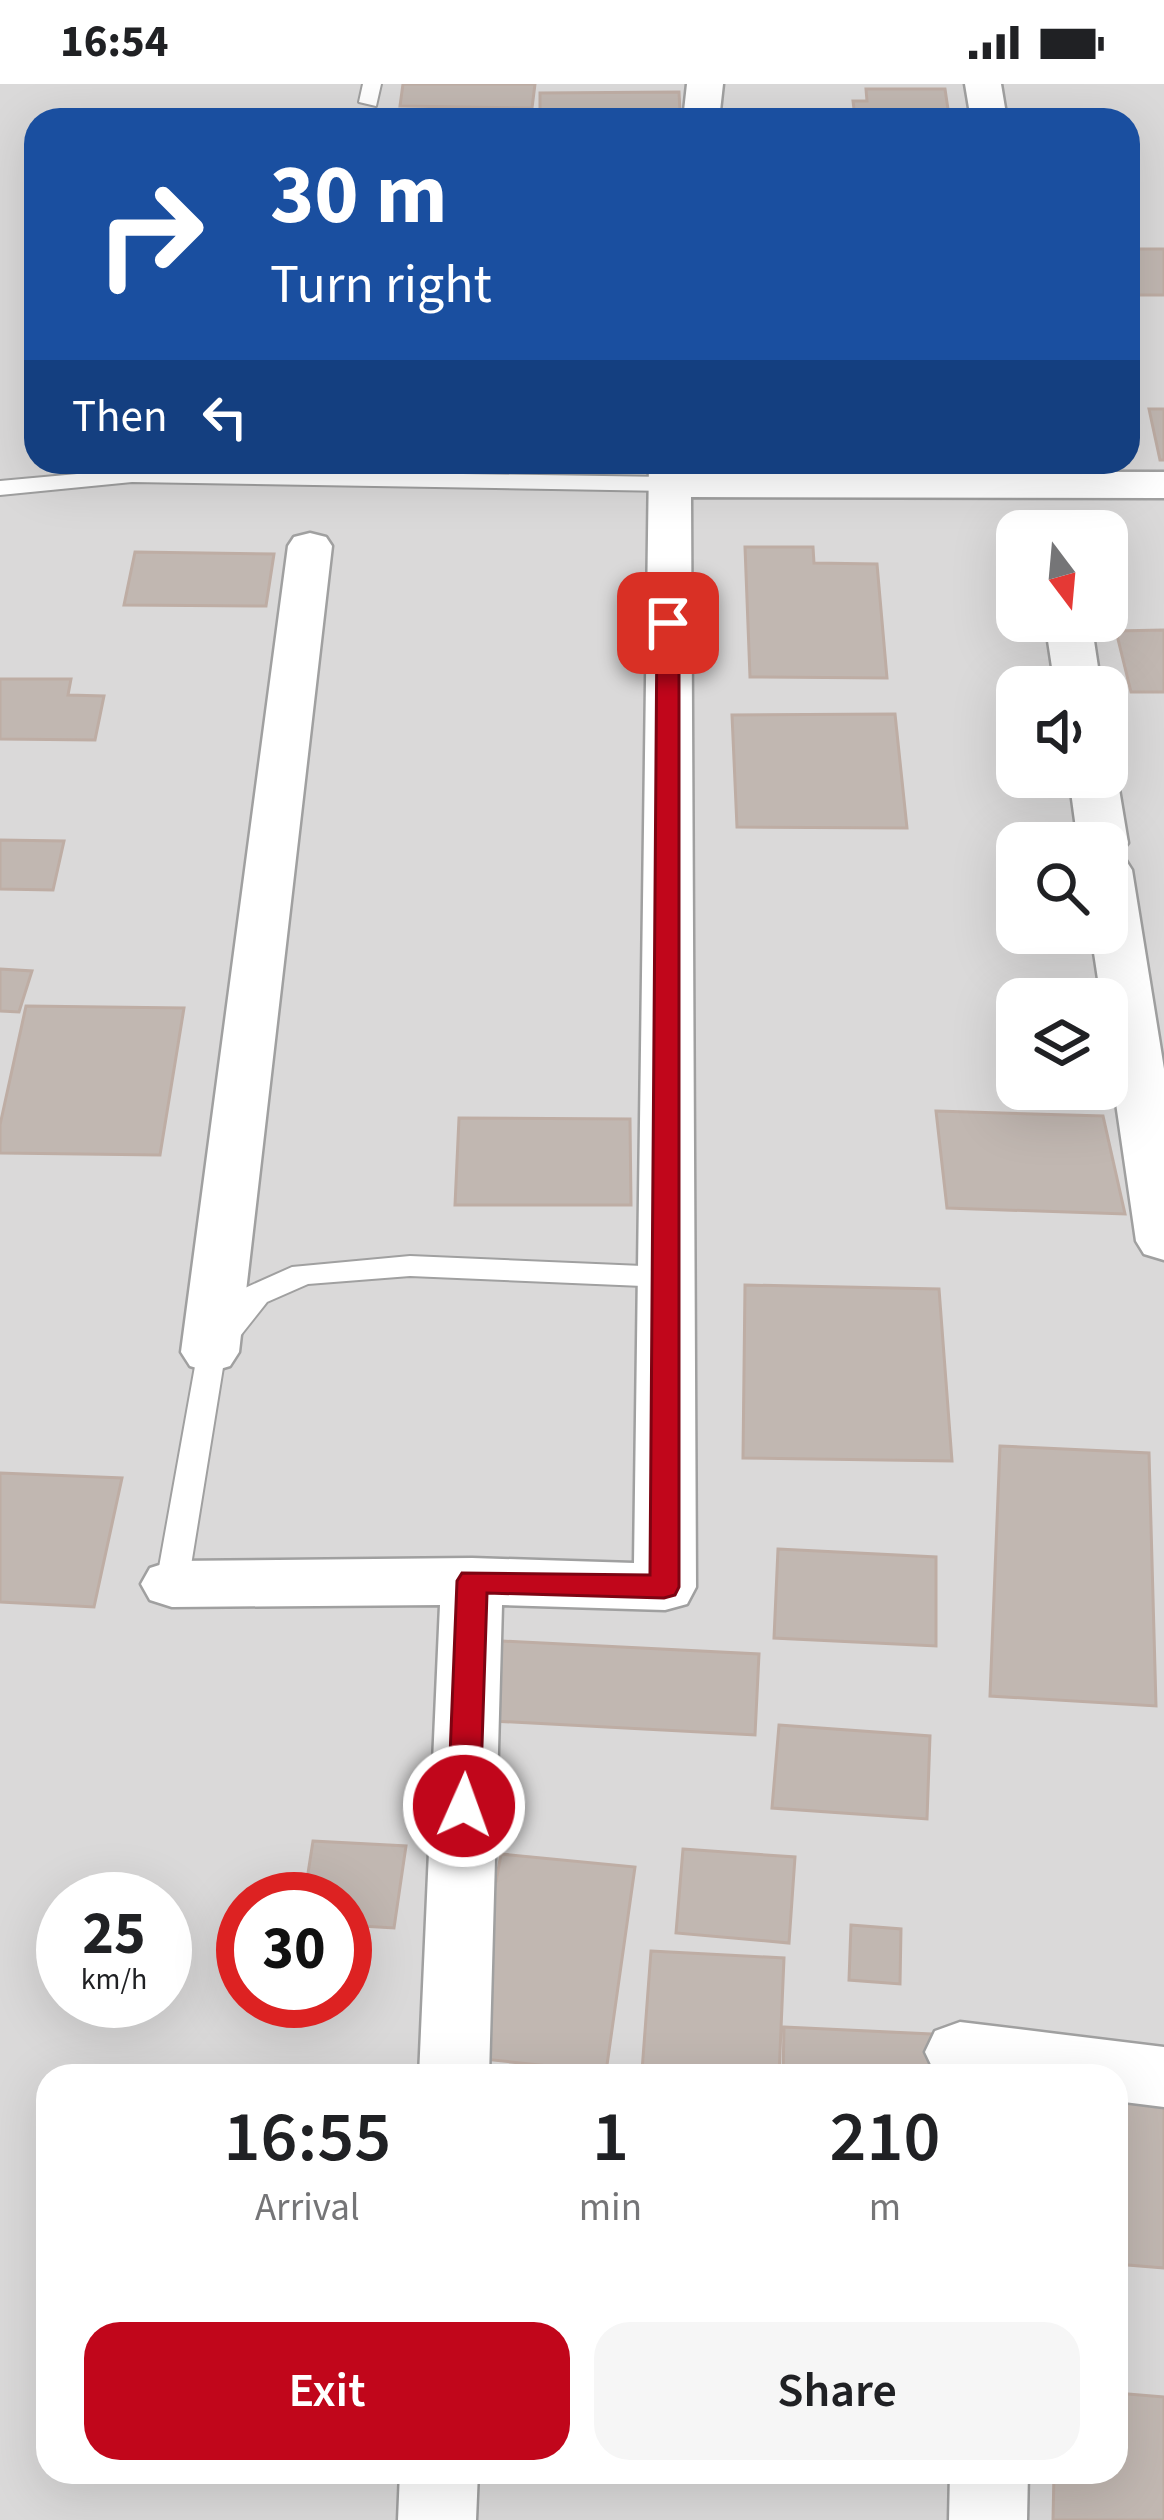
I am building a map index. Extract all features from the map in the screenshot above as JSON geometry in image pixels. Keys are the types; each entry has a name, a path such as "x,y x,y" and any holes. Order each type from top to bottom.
{"street":[{"path":"172,1584 472,1581 664,1587 669,474"},
{"path":"1045,474 1051,510"},
{"path":"1055,474 1164,485"},
{"path":"210,1352 310,546"},
{"path":"1120,954 1164,1241"},
{"path":"454,2064 472,1581"},
{"path":"981,2061 1015,2064"},
{"path":"1128,2074 1164,2077"},
{"path":"437,2520 438,2484"},
{"path":"988,2520 989,2484"}],"lane":[{"path":"0,488 56,476 105,474"},
{"path":"152,474 263,479 601,474"},
{"path":"172,1584 210,1352 256,1295 303,1274 410,1266 666,1276"}],"shaded area":[{"path":"0,84 1164,84 1164,2520 0,2520"}],"building":[{"path":"403,84 535,84 532,108 400,106"},
{"path":"866,89 945,89 948,108 854,108 853,101 867,101"},
{"path":"679,92 680,108 540,108 540,93"},
{"path":"1140,249 1164,249 1164,295 1140,295"},
{"path":"1149,409 1164,409 1164,460 1160,460"},
{"path":"745,547 813,547 814,563 877,564 887,678 750,677"},
{"path":"135,552 274,554 266,606 124,605"},
{"path":"1164,630 1164,692 1131,692 1119,642 1128,642 1128,631"},
{"path":"0,679 71,679 68,695 104,696 95,740 0,739"},
{"path":"895,714 907,828 737,827 732,715"},
{"path":"0,840 64,841 53,890 0,889"},
{"path":"0,969 32,971 19,1012 0,1011"},
{"path":"26,1006 184,1008 160,1155 0,1153 0,1125"},
{"path":"936,1111 1103,1116 1125,1214 947,1208"},
{"path":"459,1118 630,1119 631,1205 455,1205"},
{"path":"745,1285 939,1289 952,1461 743,1458"},
{"path":"1000,1446 1149,1453 1156,1706 990,1696"},
{"path":"0,1473 122,1478 94,1607 0,1602"},
{"path":"778,1549 936,1557 936,1646 774,1638"},
{"path":"502,1641 759,1654 755,1735 493,1721"},
{"path":"779,1725 930,1736 927,1819 772,1808"},
{"path":"313,1841 406,1846 394,1928 372,1927 372,1872 308,1872"},
{"path":"683,1849 795,1857 789,1943 676,1933"},
{"path":"501,1854 635,1867 607,2064 530,2064 464,2057"},
{"path":"851,1925 901,1929 900,1984 849,1980"},
{"path":"651,1951 784,1958 780,2064 643,2064"},
{"path":"784,2027 952,2035 953,2064 783,2064"},
{"path":"1128,2091 1164,2093 1164,2268 1128,2265"},
{"path":"1128,2394 1164,2397 1164,2520 1053,2520 1054,2484 1128,2484"}],"route":[{"path":"464,1806 472,1581 664,1587 668,623"}]}
